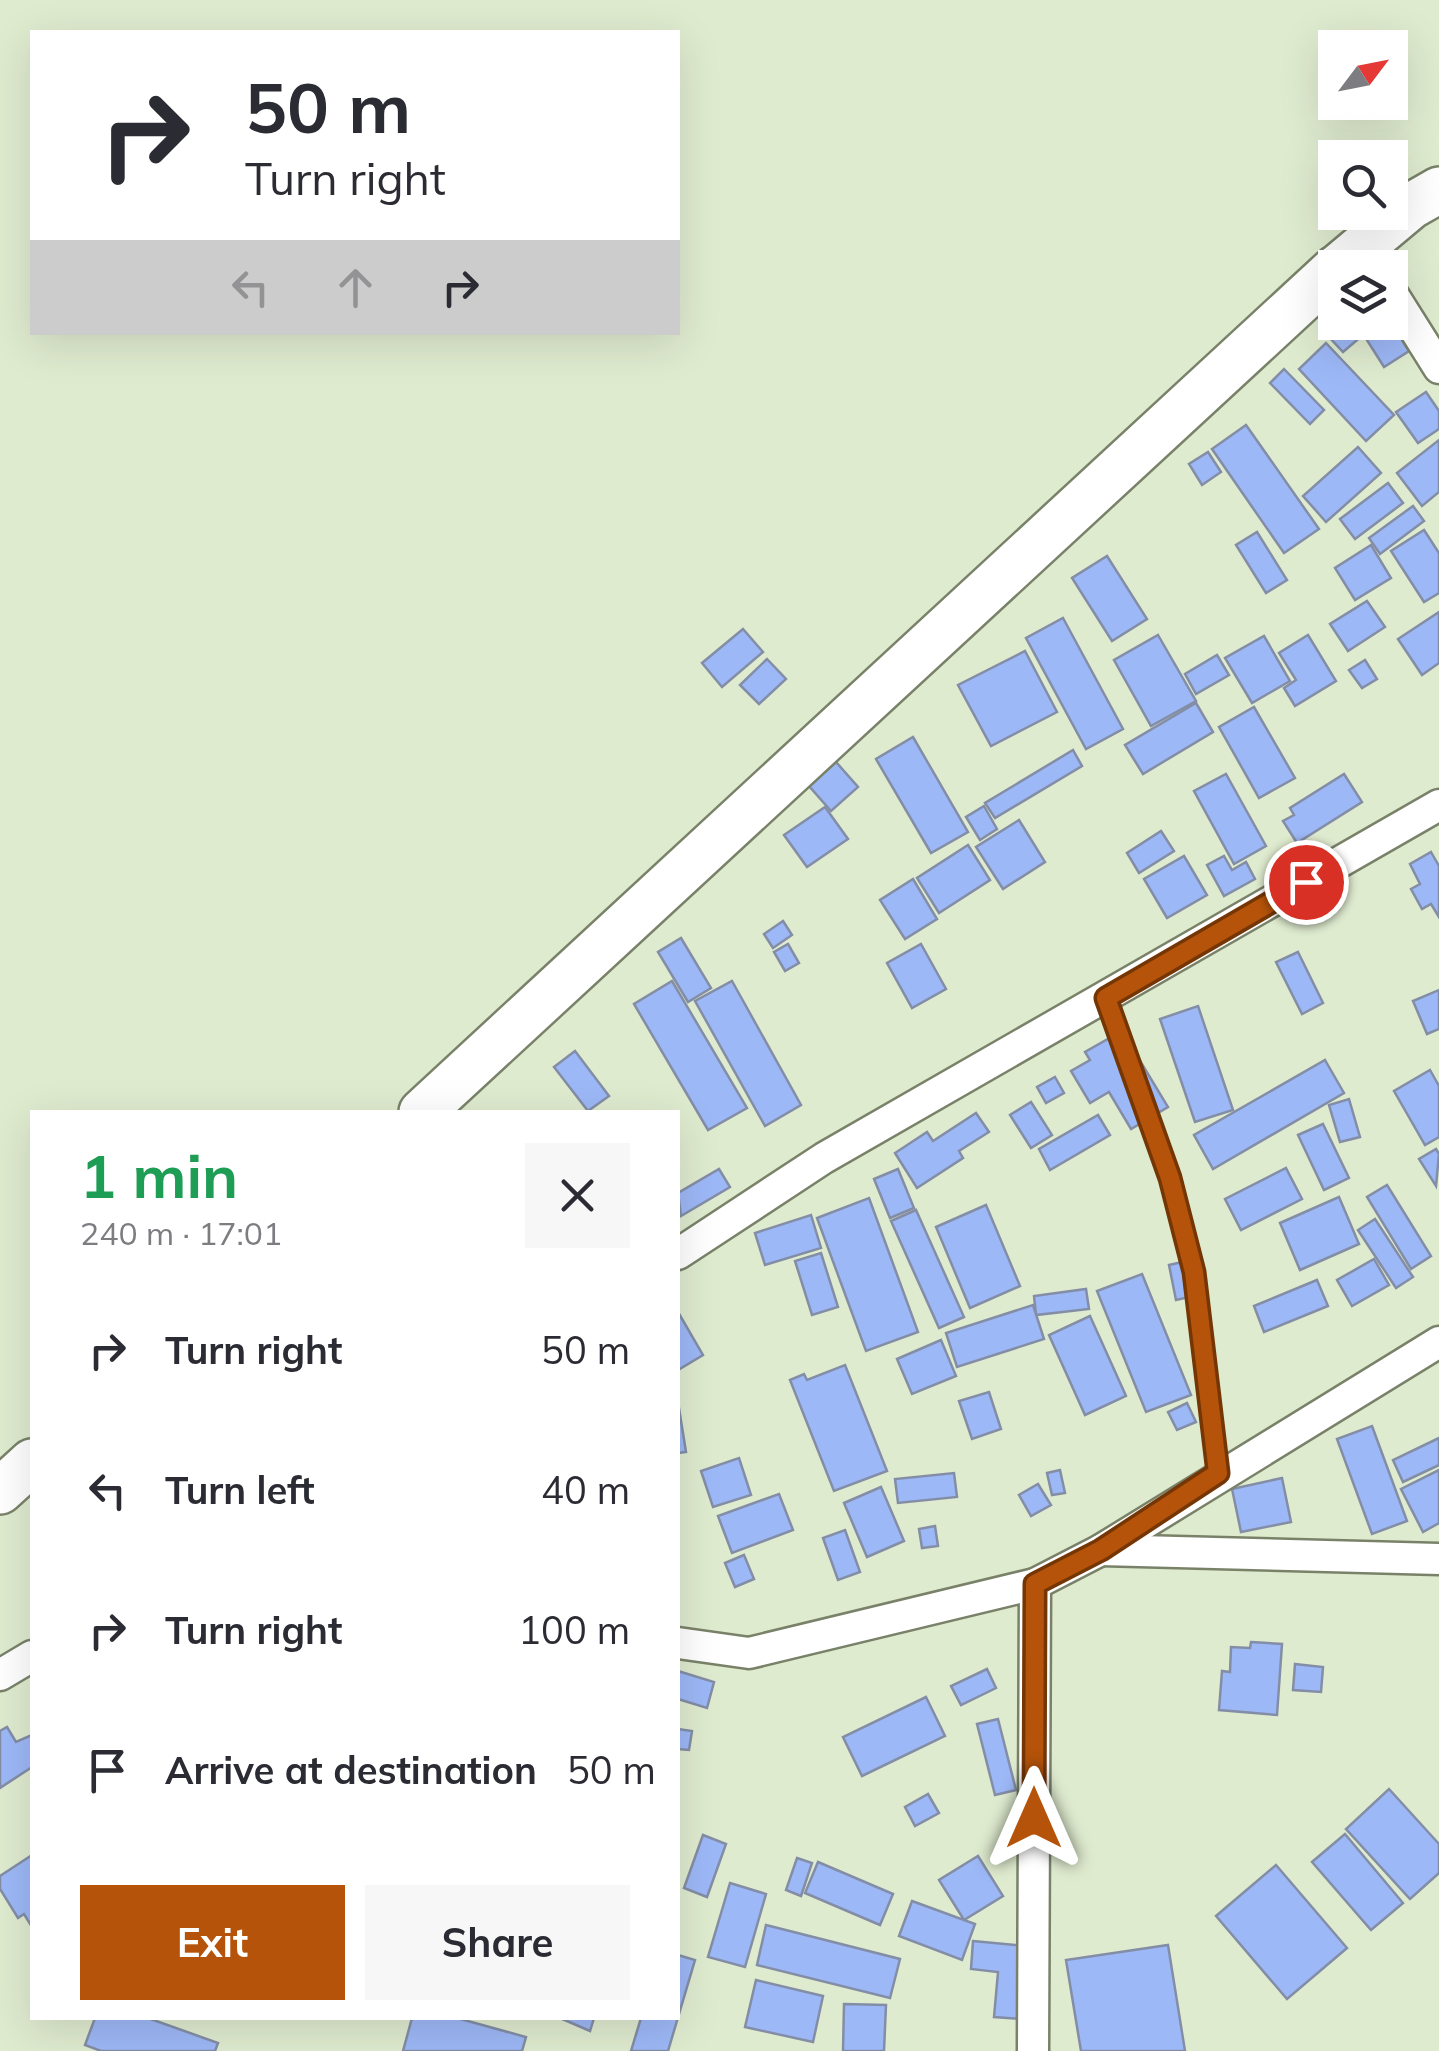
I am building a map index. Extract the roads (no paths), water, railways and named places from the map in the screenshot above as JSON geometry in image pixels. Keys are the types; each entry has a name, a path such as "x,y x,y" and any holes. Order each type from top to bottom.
{"street":[{"path":"1365,250 1411,206 1439,190"},
{"path":"424,1110 1318,293"},
{"path":"1408,319 1439,368"},
{"path":"680,1253 824,1158 1439,805"},
{"path":"680,1643 749,1653 781,1648 1035,1584 1101,1550 1218,1473 1439,1342"},
{"path":"0,1491 30,1464"},
{"path":"1101,1550 1439,1560"},
{"path":"1033,2051 1035,1584"},
{"path":"0,1674 30,1657"}],"lane":[{"path":"1106,998 1170,1178 1194,1272 1218,1473"}]}
